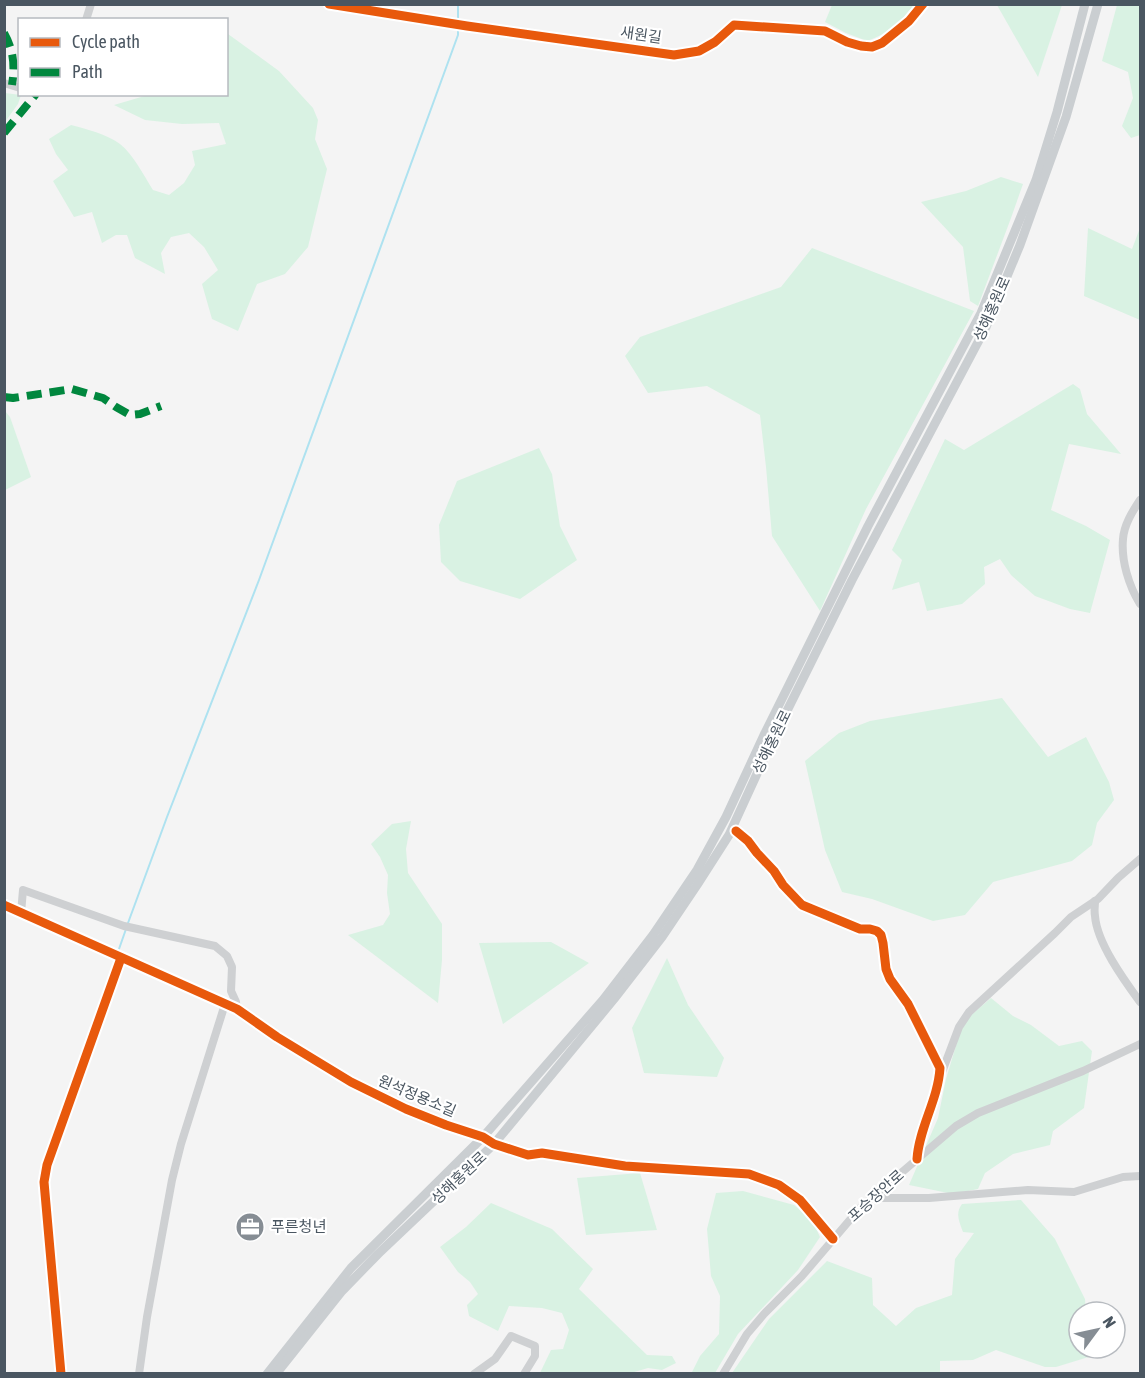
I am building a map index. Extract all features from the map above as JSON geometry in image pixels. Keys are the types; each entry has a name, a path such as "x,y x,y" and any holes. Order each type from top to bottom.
{"main road":[{"name":"성해홍원로","path":"267,1374 351,1268 483,1137 603,1000 654,935 697,870 726,817 868,526 981,313 1036,180 1057,112 1085,4"},
{"name":"성해홍원로","path":"276,1374 342,1291 494,1144 614,999 662,937 729,835 771,743 852,580 986,327 1020,245 1062,128 1098,4"}],"street":[{"name":"새원길","path":"329,4 674,55 699,51 715,42 734,25 825,31 847,42 872,47 882,43 909,21 923,4"},
{"path":"1140,500 1127,523 1123,539 1126,573 1140,604"},
{"path":"736,831 748,841 802,905 860,929 870,928 877,931 883,943 886,969 890,979 908,1004 940,1068 939,1080"},
{"path":"917,1159 918,1146 939,1080 959,1027 969,1012 1071,917 1095,902 1140,859"},
{"path":"21,913 23,890 129,927 215,946 227,956 232,967 231,991 237,1008"},
{"path":"1095,902 1095,917 1102,940 1122,977 1140,1002"},
{"name":"원석정용소길","path":"4,905 237,1008 351,1082 406,1109 528,1155 542,1153 625,1166 749,1174 779,1185 800,1200 833,1239"},
{"path":"61,1374 44,1182 47,1165 121,958"},
{"path":"139,1374 174,1171 225,1004"},
{"name":"포승장안로","path":"723,1374 747,1334 802,1276 860,1208 956,1126 978,1113 1083,1071 1140,1044"},
{"path":"870,1198 929,1198 1028,1190 1074,1192 1123,1177 1140,1176"},
{"path":"474,1374 495,1359 511,1336 535,1346 535,1356 524,1374"}],"green space":[{"path":"832,5 914,5 894,26 867,41 825,22"},
{"path":"997,5 1062,5 1038,77"},
{"path":"1117,5 1140,5 1140,135 1131,138 1122,126 1133,98 1128,72 1102,61"},
{"path":"228,34 279,71 313,108 318,120 315,139 327,169 308,247 285,274 257,284 238,331 212,319 202,284 218,270 204,247 189,233 171,237 161,253 165,274 135,258 127,235 116,235 102,243 92,212 74,217 53,181 68,170 56,154 49,139 71,125 109,137 120,144 129,153 153,190 169,195 184,183 195,165 192,151 226,144 219,123 182,124 145,120 114,105 145,96 228,96"},
{"path":"5,93 21,96 18,104 5,122"},
{"path":"1001,177 1023,184 978,306 970,301 963,247 921,202 966,191"},
{"path":"1088,228 1132,249 1140,228 1140,320 1084,296"},
{"path":"812,248 974,311 866,509 820,611 772,536 760,415 707,386 648,393 625,356 640,337 781,287"},
{"path":"1073,384 1080,389 1087,414 1121,454 1069,444 1051,510 1110,540 1090,613 1070,609 1035,596 1011,575 1000,559 984,567 985,584 962,604 927,611 919,582 892,590 902,560 892,550 945,439 964,450"},
{"path":"5,411 10,417 31,477 5,490"},
{"path":"539,448 552,474 560,526 577,560 520,599 460,581 441,562 439,525 457,481"},
{"path":"1002,698 1048,757 1086,737 1109,782 1114,800 1097,823 1092,845 1072,861 993,882 965,915 933,921 872,899 842,892 825,850 805,761 839,733 870,721"},
{"path":"411,821 406,849 408,873 442,924 442,960 438,1003 348,935 383,925 390,914 387,893 388,875 371,844 392,824"},
{"path":"551,942 589,963 503,1024 479,943"},
{"path":"667,958 688,1005 724,1058 717,1077 644,1073 632,1028"},
{"path":"991,998 1013,1016 1031,1025 1059,1046 1082,1041 1092,1051 1084,1108 1053,1131 1050,1145 1013,1154 985,1173 978,1189 953,1194 909,1185 938,1118 946,1079 963,1022"},
{"path":"640,1173 657,1230 586,1235 577,1178"},
{"path":"743,1191 794,1205 812,1220 820,1237 798,1270 738,1334 715,1373 691,1374 700,1356 719,1334 720,1296 711,1276 707,1229 716,1193"},
{"path":"1021,1200 1055,1239 1085,1299 1067,1300 1067,1360 1079,1360 1056,1367 1045,1367 996,1350 973,1360 940,1361 940,1373 732,1373 769,1319 827,1261 872,1278 873,1305 896,1326 916,1308 952,1295 955,1259 974,1233 963,1232 958,1214 962,1204"},
{"path":"491,1203 552,1229 593,1269 579,1289 647,1355 672,1356 676,1363 662,1370 648,1368 631,1373 540,1373 551,1350 563,1349 569,1330 562,1313 542,1308 509,1306 498,1331 469,1316 467,1305 478,1294 440,1247 466,1227"}],"waterway":[{"path":"128,923 259,580 458,35 458,4"},
{"path":"119,949 126,929"}],"marked path":[{"path":"4,33 13,59 12,85"},
{"path":"4,133 34,96"},
{"path":"4,397 13,398 72,389 103,398 130,415 140,414 161,406"}],"cycle path":[{"path":"329,4 674,55 699,51 715,42 734,25 825,31 847,42 872,47 882,43 909,21 923,4"},
{"path":"736,831 748,841 802,905 860,929 877,931 881,935 886,969 890,979 908,1004 940,1068 939,1080 921,1136 917,1159"},
{"path":"4,905 237,1009 277,1037 351,1082 406,1109 528,1155 542,1153 625,1166 749,1174 779,1185 800,1200 833,1239"},
{"path":"61,1374 44,1182 47,1165 121,958"}],"place":[{"name":"푸른청년","path":"250,1227"}]}
